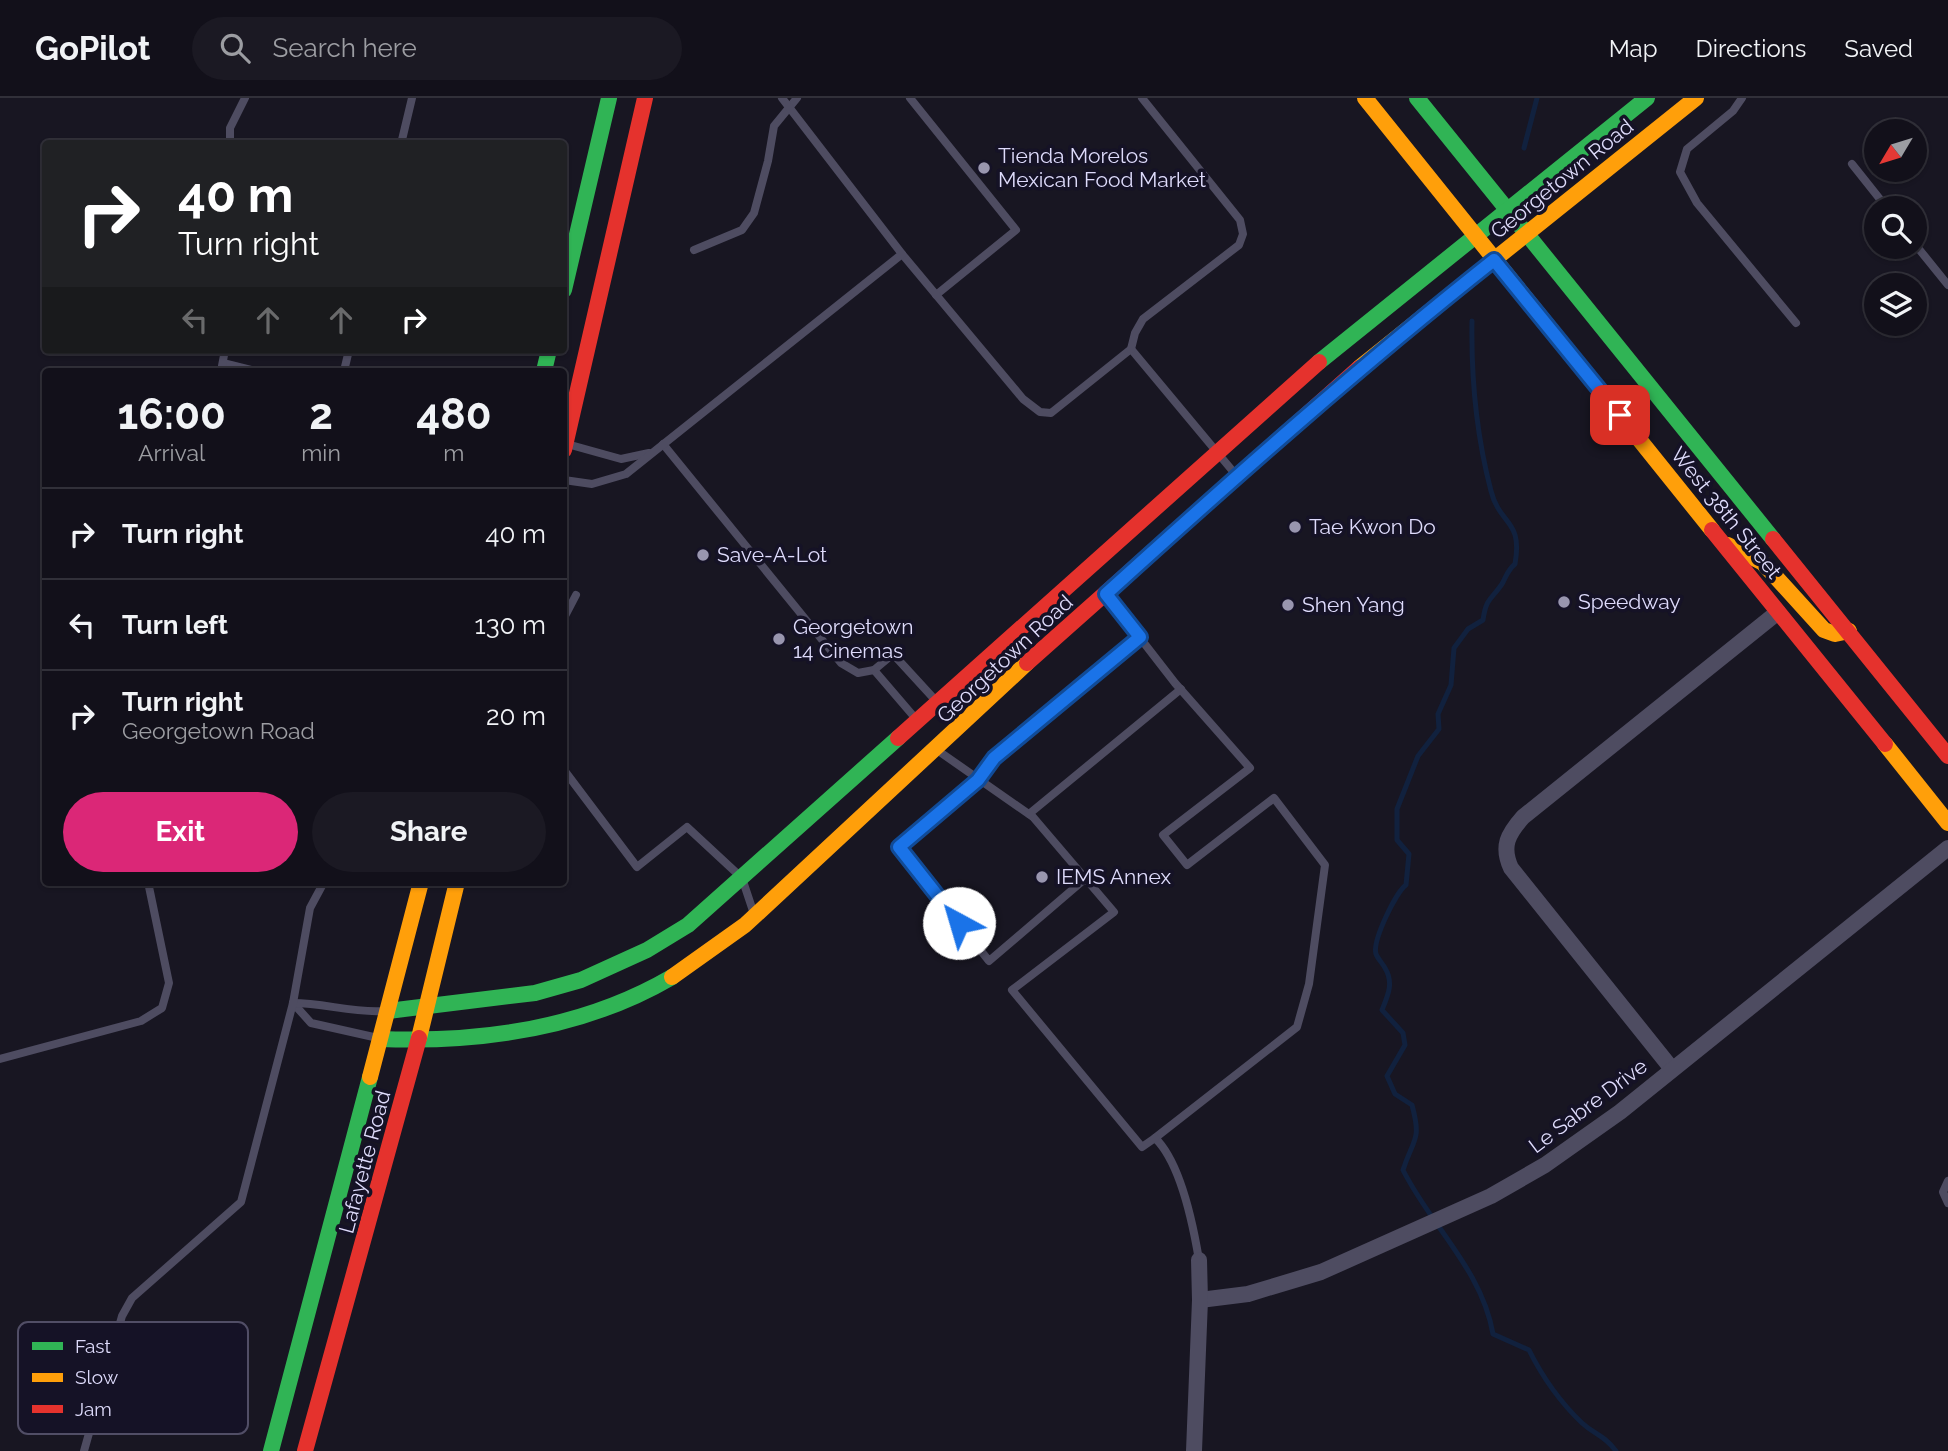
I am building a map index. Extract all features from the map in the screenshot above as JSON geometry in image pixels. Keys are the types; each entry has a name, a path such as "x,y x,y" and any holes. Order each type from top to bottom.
{"main road":[{"path":"567,277 609,98"},
{"path":"567,433 645,98"},
{"name":"West 38th Street","path":"1365,98 1948,823"},
{"name":"West 38th Street","path":"1417,98 1948,756"},
{"name":"Georgetown Road","path":"388,1011 521,995 571,983 636,957 688,925 1353,332 1647,98"},
{"name":"Georgetown Road","path":"380,1038 418,1042 514,1033 576,1019 614,1005 695,963 757,919 937,751 967,719 1236,475 1384,347 1528,235 1696,98"},
{"path":"1721,541 1763,563 1824,630 1835,634 1849,631"},
{"name":"Lafayette Road","path":"272,1451 420,886"},
{"name":"Lafayette Road","path":"305,1451 344,1307 364,1248 456,886"}],"street":[{"path":"1672,1069 1511,868 1505,855 1505,842 1523,817 1778,612"},
{"name":"Le Sabre Drive","path":"1200,1300 1248,1294 1293,1282 1350,1261 1398,1235 1454,1213 1504,1189 1564,1153 1948,848"},
{"path":"1194,1451 1199,1260"}],"lane":[{"path":"230,140 230,128 245,98"},
{"path":"402,140 412,98"},
{"path":"694,250 742,230 754,213 774,126 785,102 797,98"},
{"path":"910,98 1016,230 936,295"},
{"path":"785,102 902,254 1023,399 1040,412 1051,413 1131,349 1135,333 1143,319 1239,245 1243,234 1240,220 1142,98"},
{"path":"1742,98 1726,118 1686,149 1680,172 1697,203 1796,323"},
{"path":"1852,164 1877,196"},
{"path":"567,480 592,484 626,474 902,254"},
{"path":"1927,259 1948,285"},
{"path":"1131,349 1236,475"},
{"path":"663,444 841,663 858,673 874,670 893,654 938,704"},
{"path":"567,447 621,459 652,452"},
{"path":"937,751 1029,814 1114,912 1012,990 1142,1147 1297,1027 1309,984 1325,865 1275,798 1187,865 1163,835 1250,768 1181,689 1106,594"},
{"path":"567,612 576,595"},
{"path":"1086,878 989,961 899,847 978,780 994,758 1140,637"},
{"path":"874,670 918,721"},
{"path":"1029,814 1181,689"},
{"path":"567,774 637,867 687,827 742,878 757,919"},
{"path":"0,1059 141,1021 162,1008 169,983 149,886"},
{"path":"120,1322 132,1298 241,1202 293,1003 310,908 322,886"},
{"path":"293,1003 318,1003 357,1013 388,1011"},
{"path":"293,1003 311,1023 380,1038"},
{"path":"1154,1138 1164,1147 1193,1222 1199,1260"},
{"path":"1948,1181 1943,1192 1948,1203"},
{"path":"84,1451 89,1434"}],"waterway":[{"path":"1524,148 1537,98"},
{"path":"1472,321 1472,364 1482,449 1491,491 1513,530 1517,549 1515,564 1487,603 1483,620 1468,629 1454,648 1451,685 1438,714 1439,729 1418,756 1397,809 1397,840 1409,854 1406,885 1386,917 1376,954 1389,979 1389,989 1382,1010 1403,1033 1405,1045 1387,1076 1395,1094 1412,1105 1415,1117 1415,1139 1403,1170 1478,1289 1493,1334 1529,1350 1567,1407 1616,1451"}],"traffic: fast":[{"path":"567,277 609,98"},
{"path":"1417,98 1773,539"},
{"path":"1319,362 1647,98"},
{"path":"545,368 548,354"},
{"path":"388,1011 535,993 581,980 647,950 688,925 898,738"},
{"path":"380,1039 456,1038 531,1029 603,1009 672,977"},
{"path":"271,1451 370,1077"}],"traffic: slow":[{"path":"1365,98 1712,530"},
{"path":"1359,368 1696,98"},
{"path":"1728,545 1763,563 1824,630 1835,634 1849,631"},
{"path":"672,977 745,925 1027,663"},
{"path":"1885,744 1948,823"},
{"path":"370,1077 420,886"},
{"path":"419,1038 456,886"}],"traffic: jam":[{"path":"567,437 645,98"},
{"path":"898,738 1319,362"},
{"path":"1027,663 1359,368"},
{"path":"1712,530 1885,744"},
{"path":"1773,539 1948,756"},
{"path":"305,1451 419,1038"}],"place":[{"name":"Tienda Morelos Mexican Food Market","path":"984,168"},
{"name":"Tae Kwon Do","path":"1295,527"},
{"name":"Save-A-Lot","path":"703,555"},
{"name":"Speedway","path":"1564,602"},
{"name":"Shen Yang","path":"1288,605"},
{"name":"Georgetown 14 Cinemas","path":"779,639"},
{"name":"IEMS Annex","path":"1042,877"}],"route":[{"path":"959,923 899,847 978,780 994,758 1140,637 1106,594 1269,445 1384,347 1494,260 1620,415"}]}
